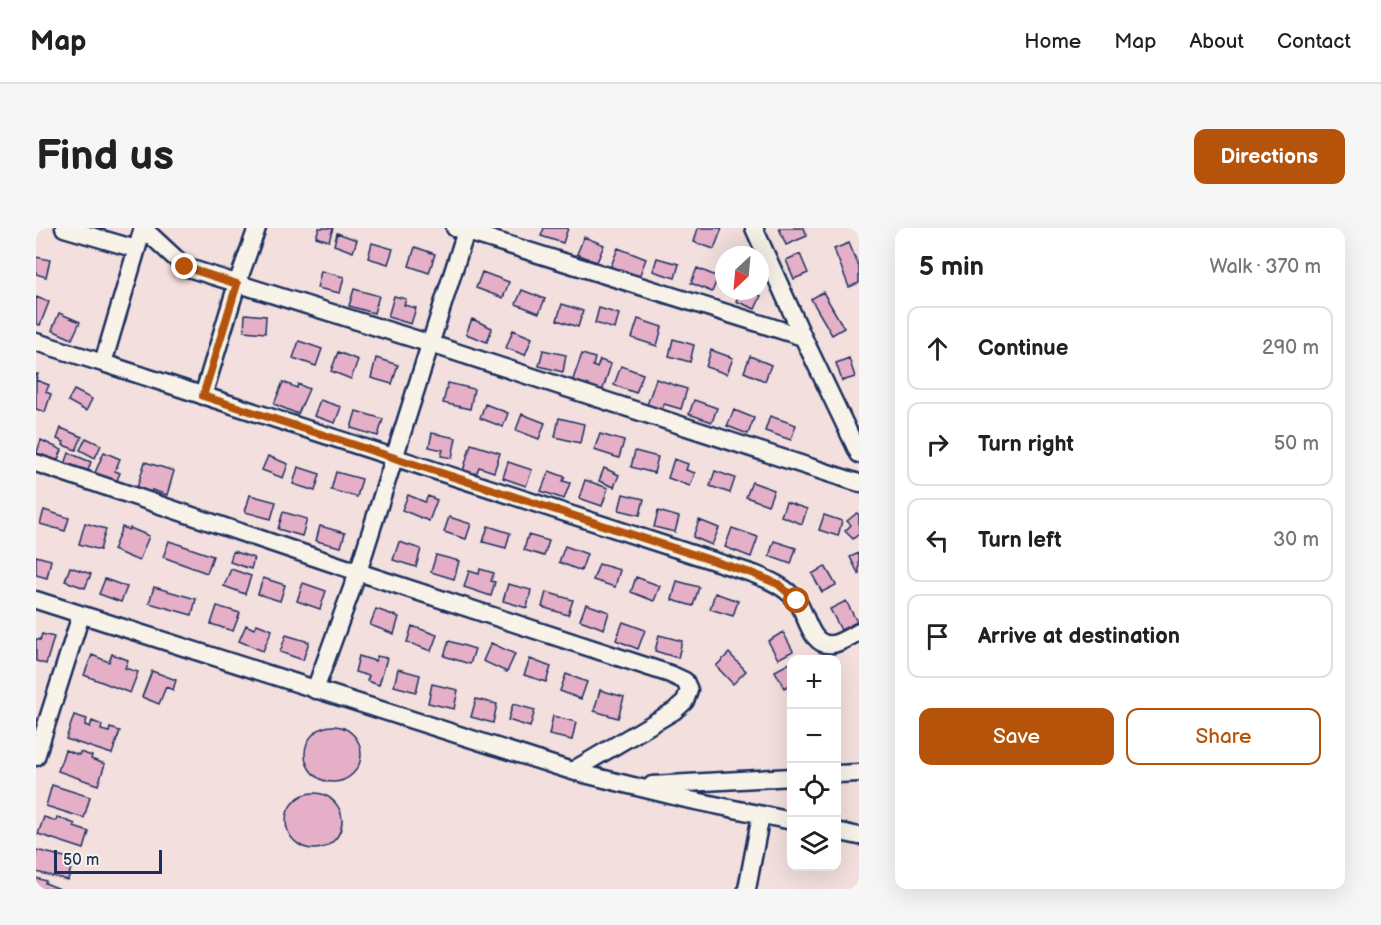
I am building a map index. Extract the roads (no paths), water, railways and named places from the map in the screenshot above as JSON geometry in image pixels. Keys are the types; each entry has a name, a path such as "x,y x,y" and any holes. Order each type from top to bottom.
{"street":[{"path":"64,228 136,249"},
{"path":"103,363 143,228 185,267 859,483"},
{"path":"203,396 237,284 257,228"},
{"path":"754,228 859,454"},
{"path":"315,690 358,572 395,459 431,344 463,229 803,337"},
{"path":"36,342 754,574 778,584 797,601 815,637 822,642 833,644 859,632"},
{"path":"36,463 670,674 685,681 689,690 685,701 675,711 572,771"},
{"path":"36,600 572,771 787,820"},
{"path":"36,757 81,615"},
{"path":"841,774 859,773"},
{"path":"633,786 787,777"},
{"path":"747,889 761,815"},
{"path":"841,832 859,836"}]}
